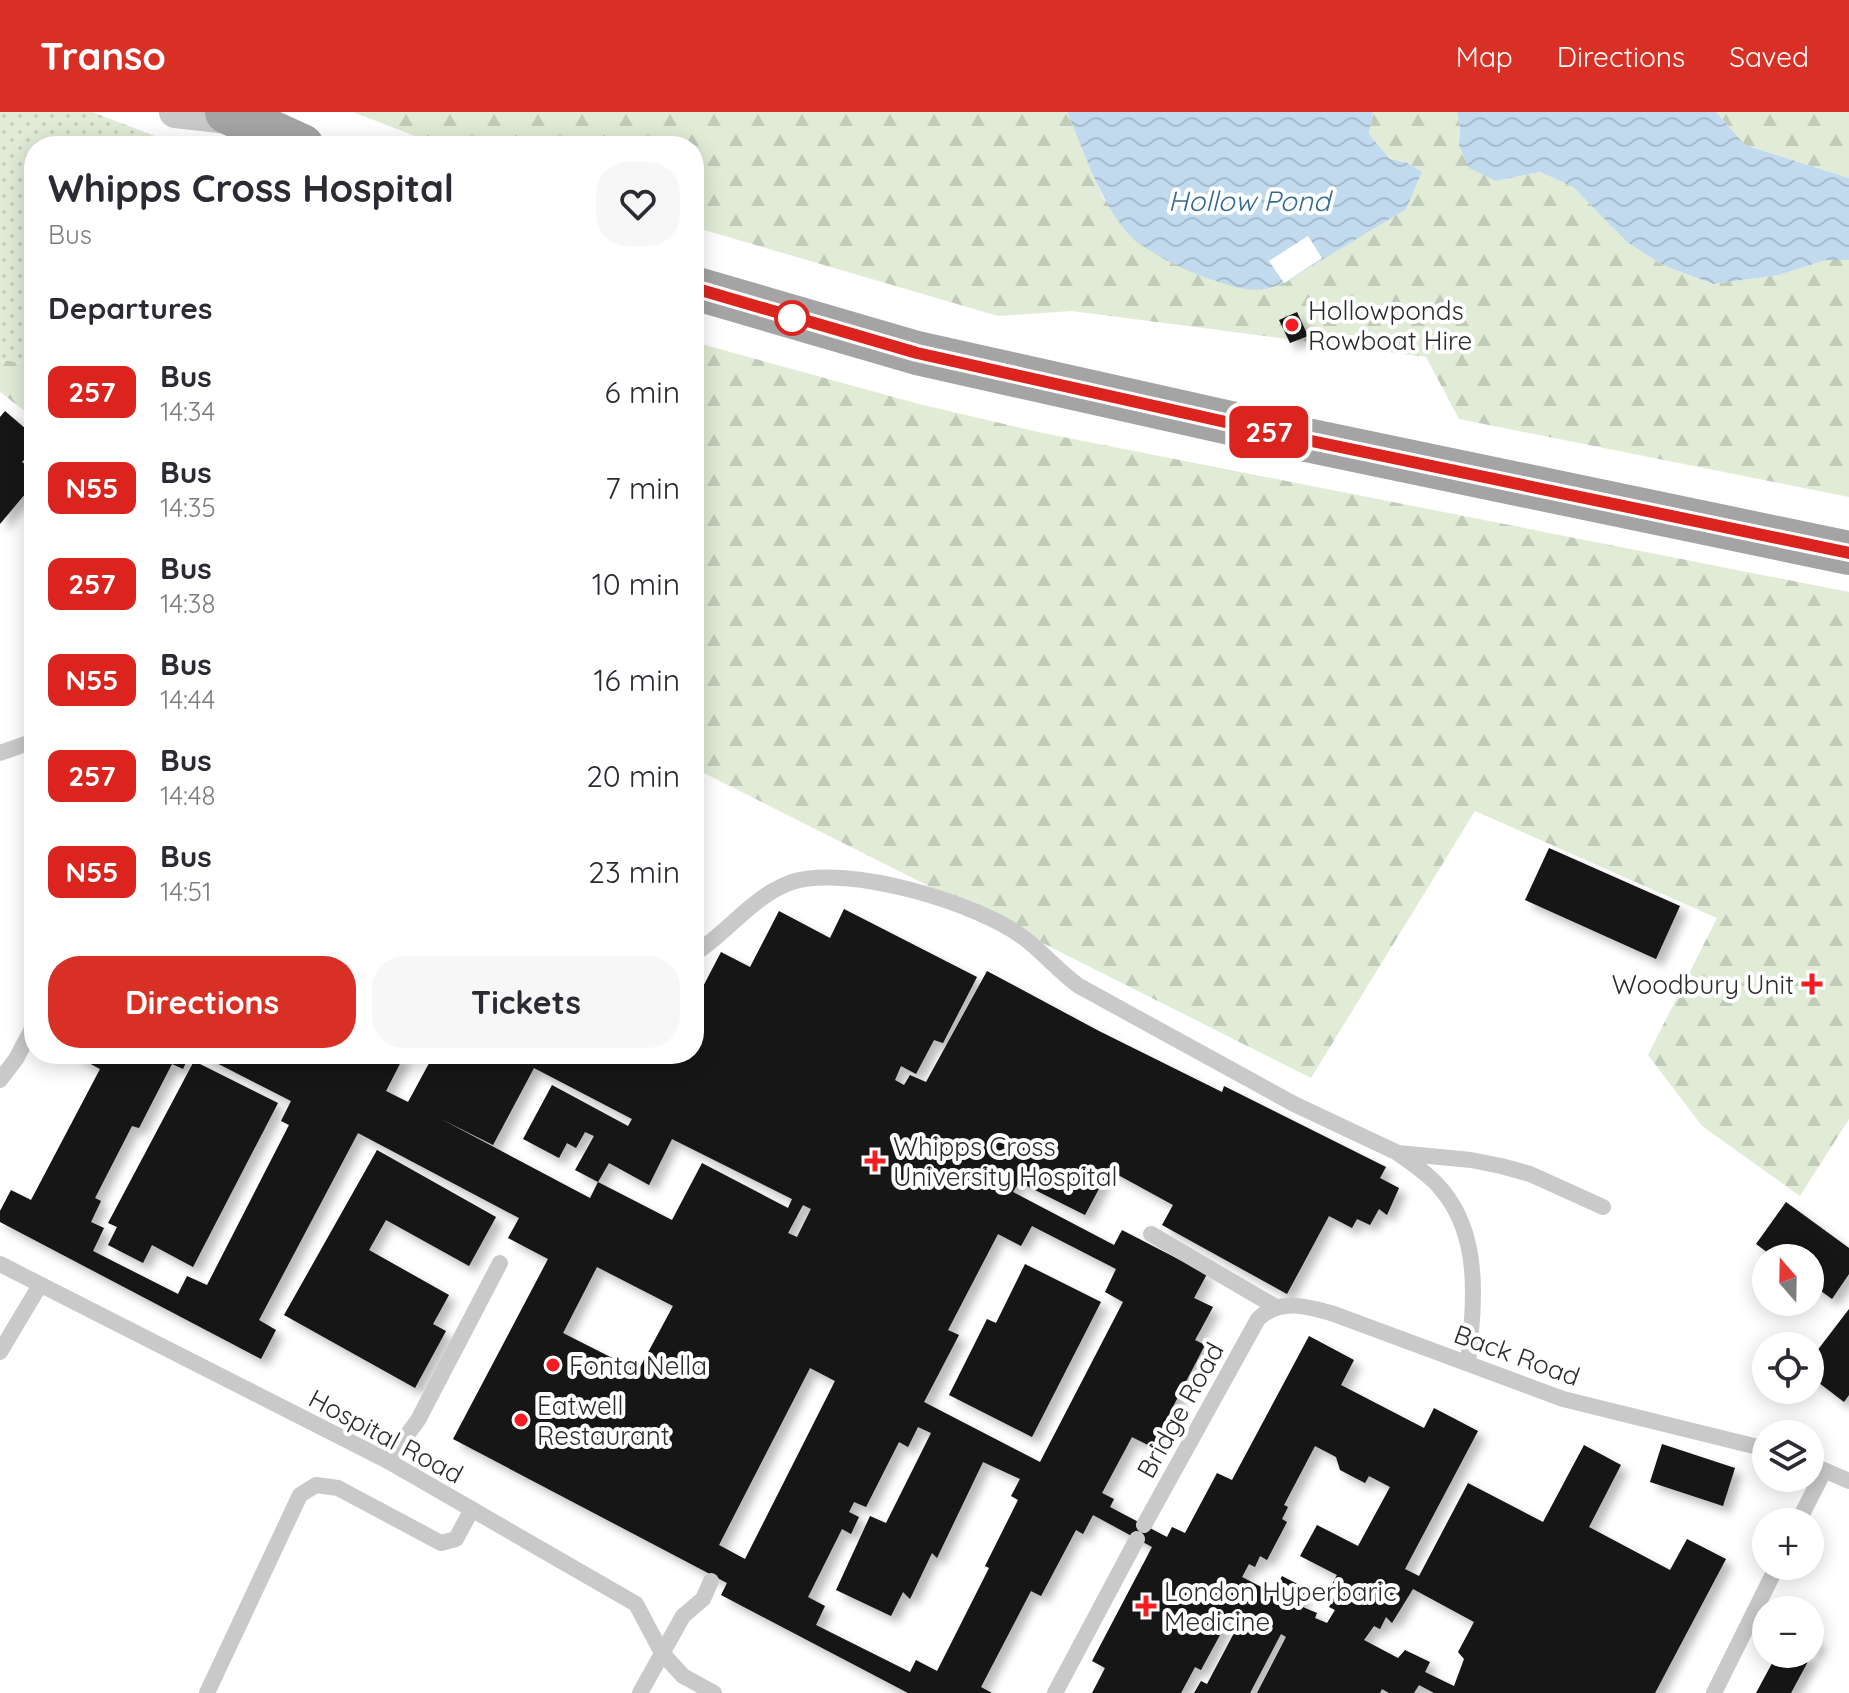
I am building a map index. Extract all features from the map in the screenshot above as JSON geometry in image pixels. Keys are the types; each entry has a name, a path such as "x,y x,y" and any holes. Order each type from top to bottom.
{"main road":[{"path":"233,116 279,136"},
{"path":"704,291 917,353 1297,438 1849,553"}],"street":[{"path":"175,112 233,116"}],"lane":[{"path":"0,753 24,745"},
{"path":"704,946 776,890 792,882 816,877 844,877 883,883 998,923 1023,937 1061,974 1079,986 1294,1104 1398,1153 1431,1178 1457,1211 1468,1240 1473,1312 1468,1363"},
{"path":"0,1080 24,1044"},
{"path":"1398,1153 1501,1166 1530,1174 1603,1207"},
{"path":"1151,1234 1276,1307"},
{"path":"388,1461 418,1420 500,1263"},
{"name":"Hospital Road","path":"0,1264 388,1461 636,1604 662,1653 683,1676 714,1693"},
{"path":"0,1352 40,1285"},
{"name":"Back Road","path":"1276,1307 1309,1307 1563,1399 1752,1446"},
{"name":"Bridge Road","path":"1055,1693 1258,1319 1276,1307"},
{"path":"1824,1471 1849,1481"},
{"path":"207,1693 300,1495 316,1485 338,1488 441,1543 456,1539 472,1509"},
{"path":"1714,1693 1770,1580"},
{"path":"640,1693 683,1616 703,1599 711,1581"}],"green space":[{"path":"0,112 92,112 155,136 24,136 24,363 0,362"},
{"path":"353,112 1067,112 1104,200 1284,283 1406,208 1422,172 1408,163 1390,159 1369,134 1373,112 1457,112 1459,145 1496,181 1540,172 1573,187 1627,242 1662,265 1712,284 1779,275 1826,260 1849,260 1849,497 1459,419 1426,357 1072,311 998,316 704,230 704,136 415,136"},
{"path":"1716,112 1849,112 1849,178 1745,145"},
{"path":"704,345 919,404 1038,432 1849,592 1849,1119 1800,1196 1702,1126 1648,1055 1717,918 1475,811 1311,1078 704,773"},
{"path":"0,362 24,363 24,410 0,392"}],"water":[{"name":"Hollow Pond","path":"1067,112 1373,112 1369,134 1390,159 1408,163 1422,172 1406,209 1284,283 1265,289 1240,288 1173,264 1144,247 1125,230 1096,181"},
{"path":"1457,112 1716,112 1745,145 1849,178 1849,260 1826,260 1779,275 1713,284 1662,265 1627,242 1573,187 1540,172 1496,181 1469,168 1459,145"}],"pier":[{"path":"1308,236 1322,258 1284,283 1269,261"}],"building":[{"name":"Hollowponds Rowboat Hire","path":"1297,312 1308,336 1290,343 1279,320"},
{"path":"5,411 24,427 24,495 0,524 0,417"},
{"path":"1549,848 1680,906 1656,959 1525,900"},
{"path":"844,909 977,977 943,1043 934,1040 916,1074 901,1066 895,1080 904,1085 910,1075 926,1082 987,971 1222,1092 1224,1086 1386,1167 1380,1178 1399,1188 1387,1215 1379,1209 1370,1225 1357,1219 1352,1228 1329,1216 1287,1294 1162,1225 1173,1205 1109,1170 1085,1215 1019,1182 1013,1192 1114,1245 1122,1230 1207,1274 1194,1298 1213,1307 1195,1340 1205,1345 1152,1447 1132,1437 1102,1493 1114,1499 1110,1507 1167,1537 1172,1527 1185,1533 1217,1473 1232,1480 1309,1336 1354,1360 1341,1385 1424,1428 1434,1408 1478,1431 1405,1569 1419,1576 1468,1483 1543,1522 1584,1445 1621,1465 1589,1527 1670,1570 1687,1539 1726,1559 1655,1693 1434,1693 1419,1685 1414,1693 1389,1693 1382,1689 1380,1693 1257,1693 1286,1637 1281,1634 1250,1693 1194,1693 1201,1681 1207,1684 1243,1616 1233,1611 1201,1670 1195,1667 1181,1693 1092,1693 1105,1668 1092,1661 1152,1547 1093,1515 1083,1534 1076,1530 1041,1596 1031,1591 981,1687 992,1693 908,1693 721,1595 727,1583 453,1439 548,1259 508,1238 519,1218 358,1133 259,1320 276,1330 261,1359 0,1222 0,1211 11,1190 31,1200 100,1069 91,1064 172,1064 139,1128 132,1126 95,1198 101,1201 91,1222 104,1228 93,1251 178,1294 187,1276 207,1285 289,1125 281,1121 291,1101 219,1064 400,1064 386,1091 408,1102 429,1064 704,1064 704,985 721,952 750,967 779,911 830,938","holes":["534,1068 632,1119 628,1126 552,1085 523,1139 559,1158 567,1143 576,1148 585,1132 594,1136 575,1170 598,1182 590,1198 439,1118 493,1145","672,1139 792,1199 788,1208 702,1163 672,1220 598,1182 609,1163 649,1185","803,1205 811,1209 797,1237 788,1233","1032,1226 1116,1269 1105,1292 1123,1302 1040,1462 924,1402 959,1335 948,1330 998,1234 1021,1246","597,1267 673,1306 638,1371 563,1333","810,1368 835,1381 745,1559 719,1545","918,1427 931,1433 886,1523 870,1516 836,1590 891,1616 903,1592 910,1599 932,1553 937,1558 983,1462 1020,1479 1011,1496 1018,1500 985,1566 989,1568 937,1671 916,1660 910,1672 816,1625 825,1606 808,1597 842,1529 851,1534 859,1517 849,1512 854,1502 866,1507 899,1442 908,1447","1315,1446 1336,1457 1340,1470 1365,1483 1369,1476 1390,1487 1358,1546 1317,1525 1300,1556 1337,1575 1329,1590 1336,1594 1329,1607 1335,1610 1327,1623 1315,1618 1317,1613 1298,1605 1307,1589 1282,1576 1273,1593 1242,1577 1249,1564 1255,1567 1260,1556 1267,1560 1287,1522 1282,1519 1288,1507 1284,1505","1413,1589 1474,1622 1458,1652 1464,1659 1454,1686 1425,1672 1430,1662 1405,1650 1398,1658 1364,1640 1374,1626 1380,1629 1386,1617 1392,1623"]},
{"path":"192,1064 200,1064 278,1103 193,1267 152,1245 143,1263 108,1245 117,1227 108,1223"},
{"path":"377,1150 496,1217 469,1266 386,1220 369,1250 449,1295 433,1324 446,1331 415,1388 284,1315"},
{"path":"1786,1202 1849,1248 1849,1274 1832,1299 1824,1293 1824,1244 1756,1244"},
{"path":"1025,1264 1101,1302 1032,1437 949,1395 987,1319 996,1323"},
{"path":"1849,1309 1849,1395 1844,1402 1824,1387 1824,1342"},
{"path":"1662,1444 1735,1468 1723,1506 1650,1482"},
{"path":"1769,1668 1804,1668 1791,1693 1756,1693"}],"bus line":[{"name":"257","path":"704,291 917,353 1297,438 1849,553"}],"place":[{"name":"Hollowponds Rowboat Hire","path":"1292,325"},
{"name":"Woodbury Unit","path":"1812,984"},
{"name":"Whipps Cross University Hospital","path":"875,1161"},
{"name":"Fonta Nella","path":"553,1365"},
{"name":"Eatwell Restaurant","path":"521,1420"},
{"name":"London Hyperbaric Medicine","path":"1146,1606"}]}
